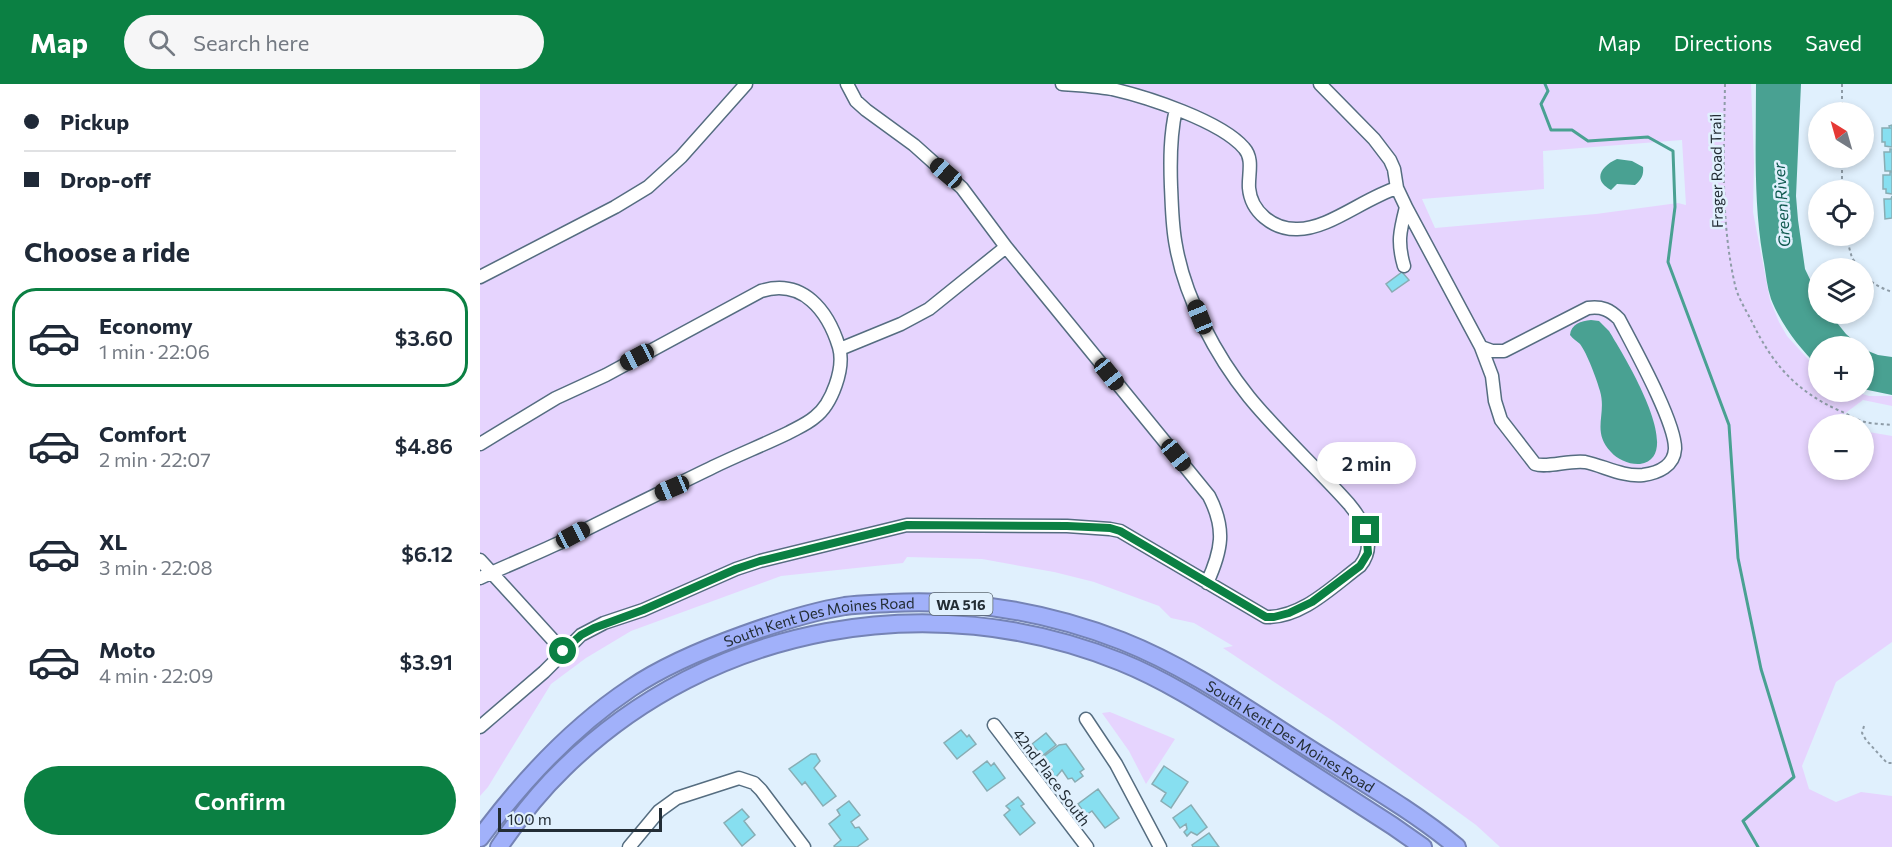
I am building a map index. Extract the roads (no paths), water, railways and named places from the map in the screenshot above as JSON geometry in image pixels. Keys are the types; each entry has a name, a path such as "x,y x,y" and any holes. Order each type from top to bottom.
{"highway":[{"name":"South Kent Des Moines Road","path":"480,838 514,793 556,748 632,687 698,651 808,614 848,606 928,602 991,606 1047,616 1103,634 1159,657 1325,758 1456,847"},
{"name":"South Kent Des Moines Road","path":"499,847 538,795 586,748 628,715 693,676 714,666 807,636 867,625 924,622 986,626 1051,639 1094,652 1140,670 1206,706 1423,847"}],"street":[{"path":"480,277 615,207 648,187 681,157 746,84"},
{"path":"847,84 856,101 914,145 962,188 1006,247 1209,496 1221,528 1216,562 1207,582"},
{"path":"1062,84 1112,89 1176,109 1208,122 1245,149 1249,156 1251,197 1262,215 1277,225 1294,229 1321,225 1369,199 1397,188"},
{"path":"1320,84 1382,148 1394,169 1397,188 1406,207 1481,347 1490,369 1495,401 1501,420 1536,464 1543,466 1576,461 1628,474 1644,475 1659,471 1673,458 1675,449 1671,426 1619,319 1608,310 1588,308 1504,351 1492,351 1481,347"},
{"path":"480,727 496,711 526,688 581,635 594,628 760,561 907,525 1110,528 1120,531 1266,617 1274,617 1312,602 1360,566 1366,558 1369,547 1366,530 1357,513 1250,398 1231,373 1200,317 1182,271 1172,218 1170,163 1176,109"},
{"path":"1404,266 1399,235 1406,207"},
{"path":"840,349 901,324 929,309 1006,247"},
{"path":"480,444 555,398 606,375 770,288 787,288 809,297 825,317 840,349 839,374 834,392 825,408 804,425 480,578"},
{"path":"480,560 563,651"},
{"path":"1086,719 1116,764 1155,845"},
{"name":"42nd Place South","path":"994,724 1088,847"},
{"path":"629,847 659,811 677,798 739,778 754,783 804,847"}],"water":[{"name":"Green River","path":"1756,84 1801,84 1796,196 1805,269 1808,275 1808,324 1838,324 1848,336 1808,336 1808,355 1785,326 1768,290 1758,219"},
{"path":"1617,159 1632,161 1643,167 1642,177 1635,185 1617,184 1611,190 1602,182 1600,178 1603,169"},
{"path":"1591,320 1599,321 1609,331 1647,402 1657,443 1653,457 1640,464 1617,457 1602,437 1602,400 1599,386 1583,348 1570,335 1572,328 1577,324"},
{"path":"1874,353 1892,357 1892,395 1874,391"}],"waterway":[{"path":"1545,84 1548,91 1541,104 1551,130 1572,130 1588,141 1648,137 1673,151 1675,207 1668,262 1729,425 1738,558 1761,669 1794,777 1743,821 1758,847"}]}
